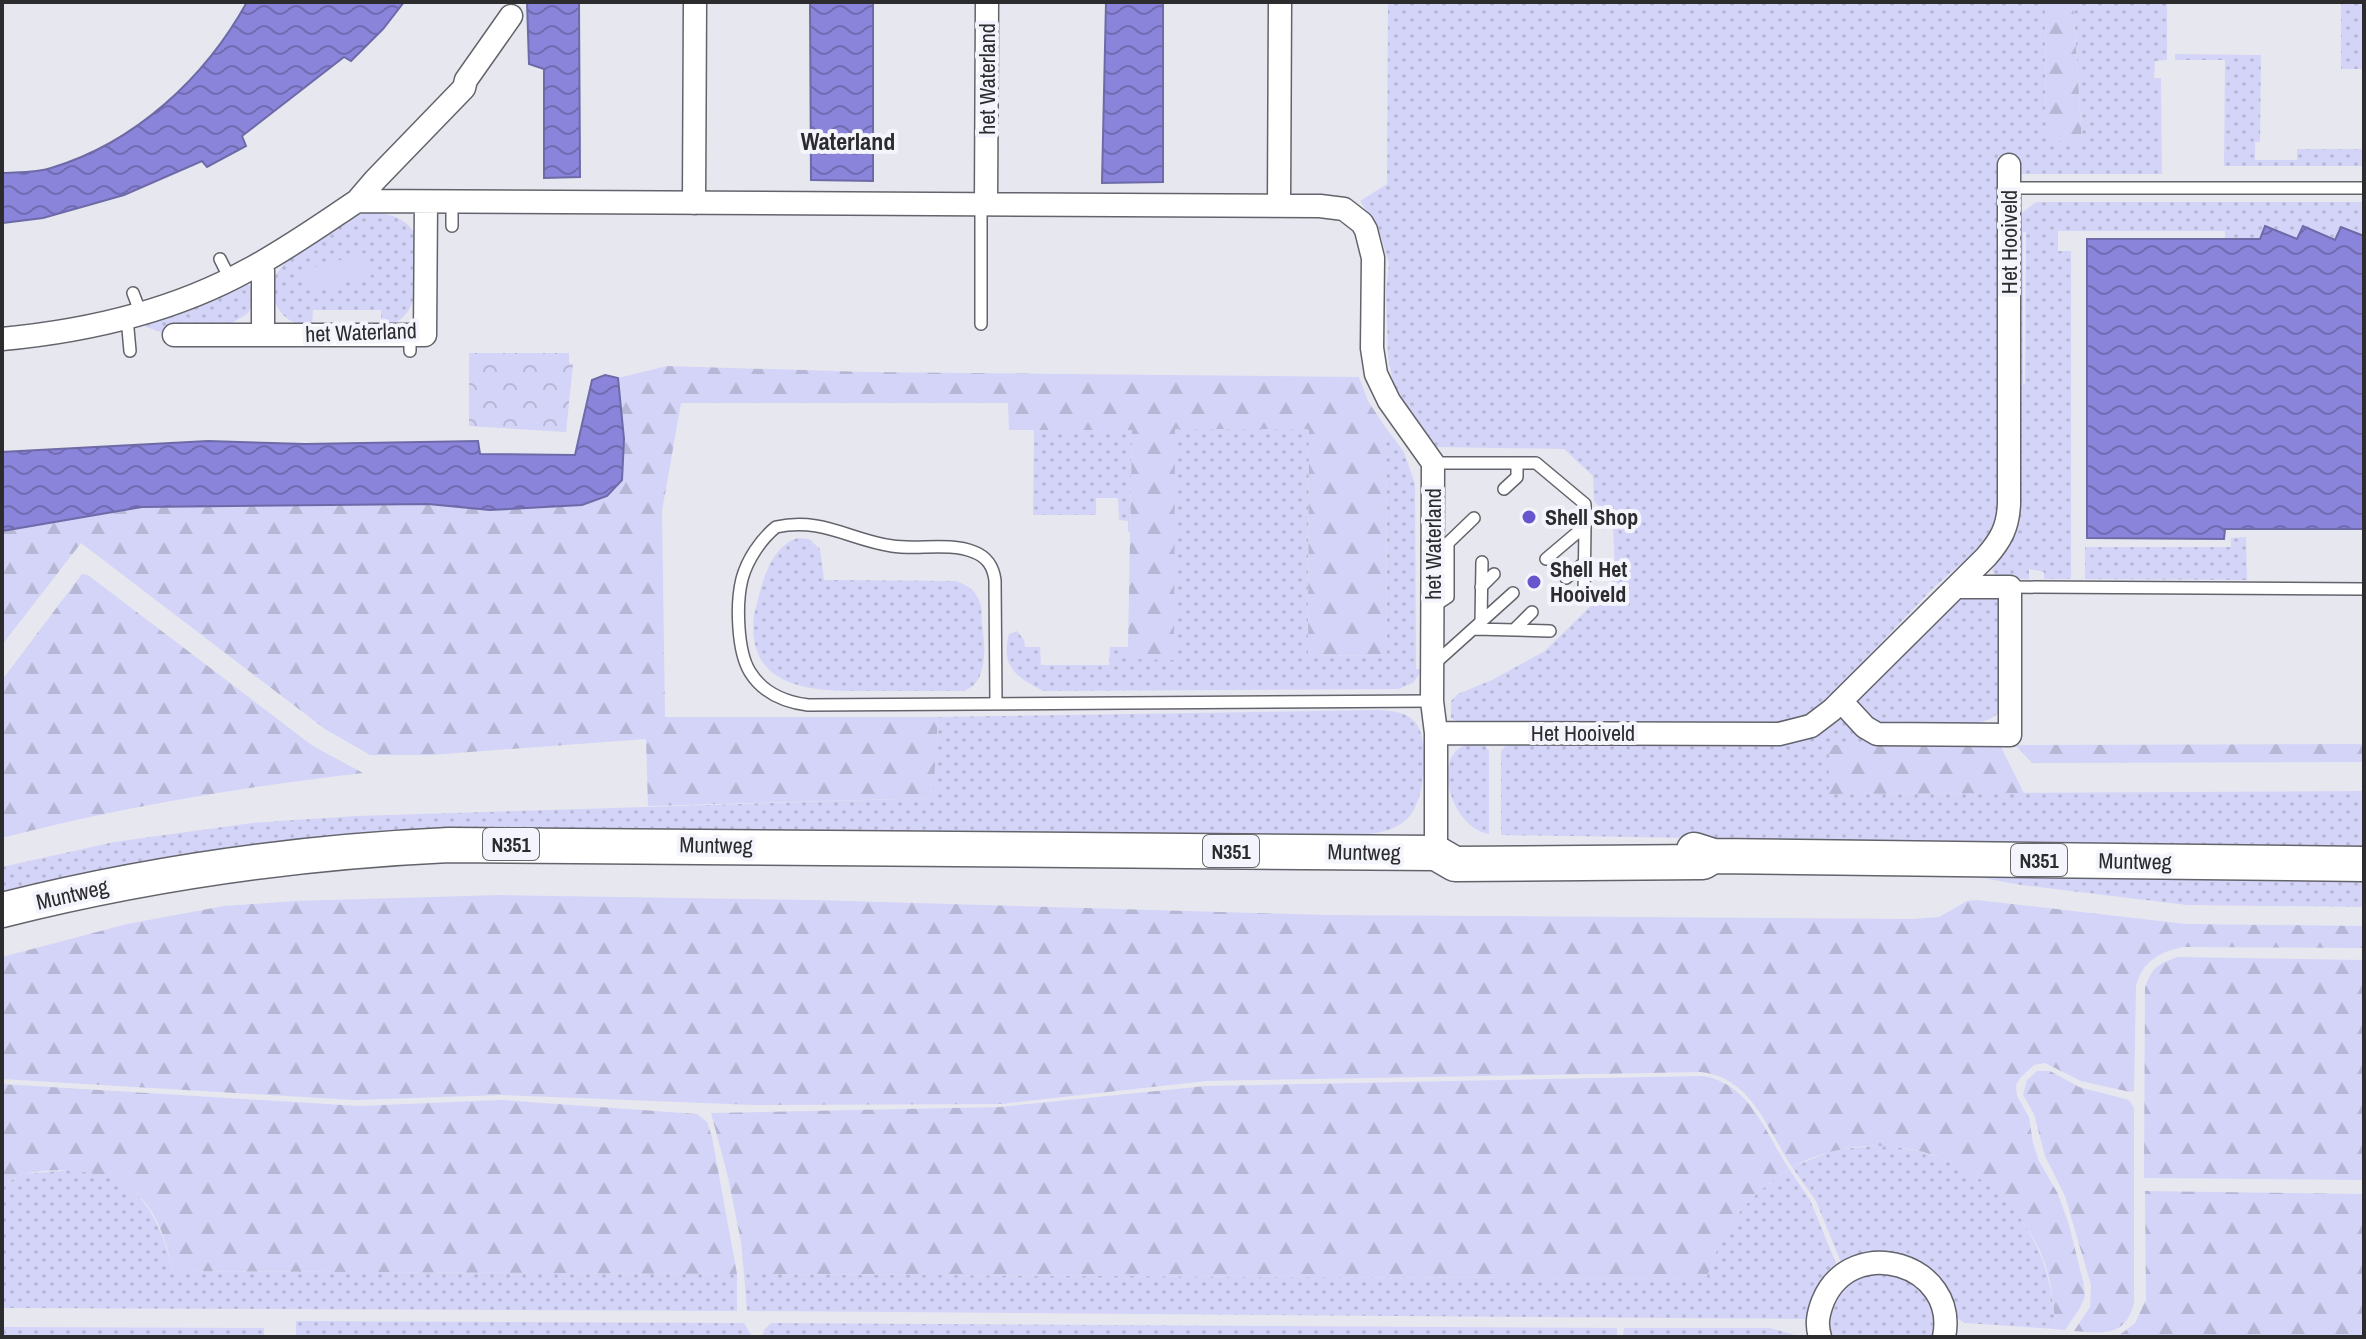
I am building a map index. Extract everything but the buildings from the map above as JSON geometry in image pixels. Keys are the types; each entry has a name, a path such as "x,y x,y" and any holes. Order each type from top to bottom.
{"main road":[{"name":"Muntweg","path":"2,910 75,892 221,865 319,853 449,845 1436,853 1455,864 1703,862 1713,856 2364,864"}],"street":[{"path":"694,203 695,2"},
{"name":"het Waterland","path":"984,204 987,2"},
{"path":"1279,206 1280,2"},
{"path":"2,339 77,330 134,308 178,302 260,264 357,201 464,88 466,80 511,16"},
{"name":"Het Hooiveld","path":"1436,733 1779,734 1801,731 1811,726 1841,701 1999,542 2009,515 2009,176"},
{"name":"het Waterland","path":"357,201 1279,206 1335,207 1351,213 1362,223 1372,249 1372,348 1376,374 1389,401 1433,463 1432,701 1436,733"},
{"name":"het Waterland","path":"174,335 263,334 410,343 425,335 426,202"},
{"path":"260,264 263,271 263,334"},
{"path":"1841,701 1865,727 1877,734 2010,735 2010,587 1956,587"},
{"path":"1436,733 1436,853"},
{"path":"1820,1337 1817,1325 1820,1309 1837,1280 1867,1264 1890,1262 1908,1267 1934,1290 1945,1315 1944,1337"}],"lane":[{"path":"2009,176 2364,188"},
{"path":"452,201 452,226"},
{"path":"981,324 984,204"},
{"path":"220,259 230,279"},
{"path":"130,351 134,308"},
{"path":"1433,463 1536,463 1585,504 1584,597"},
{"path":"1504,489 1517,477 1517,463"},
{"path":"1432,607 1448,597 1448,543 1474,518"},
{"path":"996,704 995,580 993,569 983,556 959,548 890,546 824,526 805,524 776,527 756,551 741,582 742,652 750,672 775,696 808,705 996,704 1432,701"},
{"path":"1546,559 1585,526"},
{"path":"1478,625 1482,562"},
{"path":"1566,578 1584,563"},
{"path":"1481,587 1494,574"},
{"path":"2010,587 2364,589"},
{"path":"1432,667 1513,593"},
{"path":"1514,630 1532,612"},
{"path":"1478,625 1550,631"}],"green space":[{"path":"1388,2 2045,2 2046,140 2082,142 2073,2 2167,2 2167,60 2155,61 2154,78 2161,78 2162,174 2019,174 1998,518 1985,543 1933,588 1815,713 1781,724 1459,723 1451,718 1451,701 1458,694 1492,680 1545,651 1609,588 1615,577 1613,521 1594,501 1593,476 1564,449 1437,447 1394,387 1388,357 1386,291 1389,264 1378,227 1360,201 1387,184"},
{"path":"2045,2 2073,2 2082,142 2046,141"},
{"path":"2341,2 2364,2 2364,69 2341,69"},
{"path":"2175,54 2261,55 2260,142 2255,142 2255,160 2297,160 2297,149 2364,149 2364,166 2224,166 2225,60 2175,60"},
{"path":"2036,202 2364,202 2364,236 2341,227 2336,240 2297,240 2266,226 2260,239 2225,239 2225,231 2058,231 2058,251 2071,251 2071,579 2044,579 2044,572 2029,569 2029,579 1997,577 1992,570 2012,539 2020,515 2019,215","holes":["2023,232 2026,232 2025,384"]},
{"path":"364,213 392,216 415,233 415,290 406,314 396,322 381,327 381,310 313,310 312,326 288,319 277,306 273,294 273,283 283,265 301,249"},
{"path":"366,253 372,275 311,292 304,270"},
{"path":"246,283 254,289 253,305 247,314 227,326 171,336 144,326 144,323"},
{"path":"469,353 569,353 569,363 573,364 566,432 469,426"},
{"path":"667,366 868,372 1359,377 1368,401 1386,428 1387,656 1308,655 1309,429 1175,429 1174,660 1131,659 1128,647 1132,430 1009,430 1008,403 681,403 662,511 665,717 938,717 933,798 648,806 646,739 430,755 370,755 325,729 81,543 2,645 2,531 142,507 428,504 490,510 624,439 618,378"},
{"path":"1175,428 1309,428 1308,655 1387,656 1386,428 1404,452 1415,484 1416,669 1422,670 1413,683 1398,689 1044,691 1013,670 1007,645 1009,634 1017,631 1025,647 1040,647 1041,665 1109,665 1110,647 1128,647 1132,659"},
{"path":"1034,430 1132,430 1130,532 1128,521 1119,520 1118,498 1096,498 1096,515 1033,515"},
{"path":"2246,537 2247,580 2085,579 2085,547 2231,547 2231,538"},
{"path":"798,538 809,539 820,549 824,580 955,581 969,588 977,596 981,609 984,652 977,680 963,691 855,691 811,688 791,683 774,674 761,660 754,641 754,615 763,581 773,559 779,550"},
{"path":"82,574 88,575 313,746 363,773 181,799 2,838 2,680"},
{"path":"1970,596 2001,597 1999,712 1990,719 1960,726 1878,725 1857,700 1954,603"},
{"path":"1381,710 1403,714 1415,722 1423,742 1424,770 1419,797 1409,817 1391,829 1370,834 784,831 356,838 2,894 2,867 114,842 252,823 356,816 932,798 938,717"},
{"path":"1839,719 1876,745 1829,794 2364,791 2364,849 1501,835 1501,751 1508,743 1791,743 1819,734"},
{"path":"1483,743 1489,751 1489,834 1476,829 1457,808 1448,779 1454,754 1464,745"},
{"path":"2364,744 2364,762 2032,763 2015,745"},
{"path":"1829,745 2000,745 2024,793 1829,794"},
{"path":"1966,875 2364,879 2364,907 2187,905 2021,885"},
{"path":"500,895 814,900 1327,915 1912,919 1939,917 1967,901 1977,900 2186,924 2364,926 2364,948 2183,947 2166,952 2147,964 2136,986 2134,1091 2081,1081 2045,1063 2034,1065 2020,1078 2016,1085 2017,1096 2029,1117 2039,1161 2058,1194 2083,1281 2085,1296 2065,1330 2055,1329 2053,1299 2040,1251 2020,1218 1996,1191 1966,1170 1934,1155 1899,1147 1863,1146 1827,1153 1792,1167 1746,1095 1719,1076 1701,1072 1206,1081 1001,1104 754,1105 502,1095 353,1100 2,1079 2,957 127,924 224,906"},
{"path":"2178,957 2364,960 2364,1180 2144,1178 2145,988 2157,967"},
{"path":"2037,1071 2050,1071 2079,1087 2129,1100 2134,1108 2134,1303 2125,1322 2111,1331 2074,1331 2090,1307 2091,1285 2065,1196 2045,1156 2034,1114 2023,1095 2027,1080"},
{"path":"1703,1076 1719,1081 1745,1099 1789,1169 1758,1193 1737,1216 1720,1244 1706,1279 744,1274 728,1177 711,1113 1000,1107 1206,1086"},
{"path":"2,1084 359,1106 502,1100 697,1114 707,1122 712,1137 737,1274 173,1271 156,1219 144,1201 125,1185 98,1175 51,1170 21,1175 2,1186"},
{"path":"1881,1145 1918,1151 1952,1163 1981,1179 2006,1201 2026,1227 2041,1257 2051,1291 2055,1329 1965,1323 1953,1316 1919,1268 1844,1270 1816,1201 1792,1167 1834,1150"},
{"path":"1789,1169 1810,1200 1840,1273 1808,1318 1804,1319 747,1311 744,1274 1705,1279 1736,1216 1758,1193"},
{"path":"73,1170 119,1180 142,1200 158,1227 173,1271 737,1274 737,1311 2,1308 2,1186 22,1174"},
{"path":"2145,1191 2364,1194 2364,1337 2117,1337 2135,1323 2146,1300"},
{"path":"1889,1268 1932,1295 1938,1337 1827,1337 1825,1319 1848,1277"},
{"path":"296,1321 744,1323 752,1337 296,1337"},
{"path":"771,1323 1617,1328 1617,1337 762,1337"},
{"path":"2,1327 264,1328 264,1337 2,1337"},
{"path":"1624,1328 1770,1328 1803,1337 1623,1337"}],"water":[{"path":"247,2 404,2 383,29 351,61 344,57 242,136 246,146 207,167 202,161 124,195 43,218 2,223 2,173 51,168 82,157 139,125 189,81 230,30"},
{"path":"527,2 579,2 580,177 544,178 544,69 529,64"},
{"path":"810,2 873,2 873,181 811,180"},
{"path":"1106,2 1163,2 1163,182 1102,183"},
{"path":"2265,226 2297,239 2303,226 2335,240 2341,227 2364,236 2364,529 2225,529 2224,539 2087,538 2087,239 2260,239"},
{"path":"605,375 618,378 624,439 622,480 607,496 582,505 490,510 428,504 142,507 2,531 2,452 208,441 305,444 478,441 480,454 575,455 592,380"}],"place":[{"name":"Shell Shop","path":"1529,517"},
{"name":"Shell Het Hooiveld","path":"1534,582"}],"district":[{"name":"Waterland","path":"848,141"}]}
